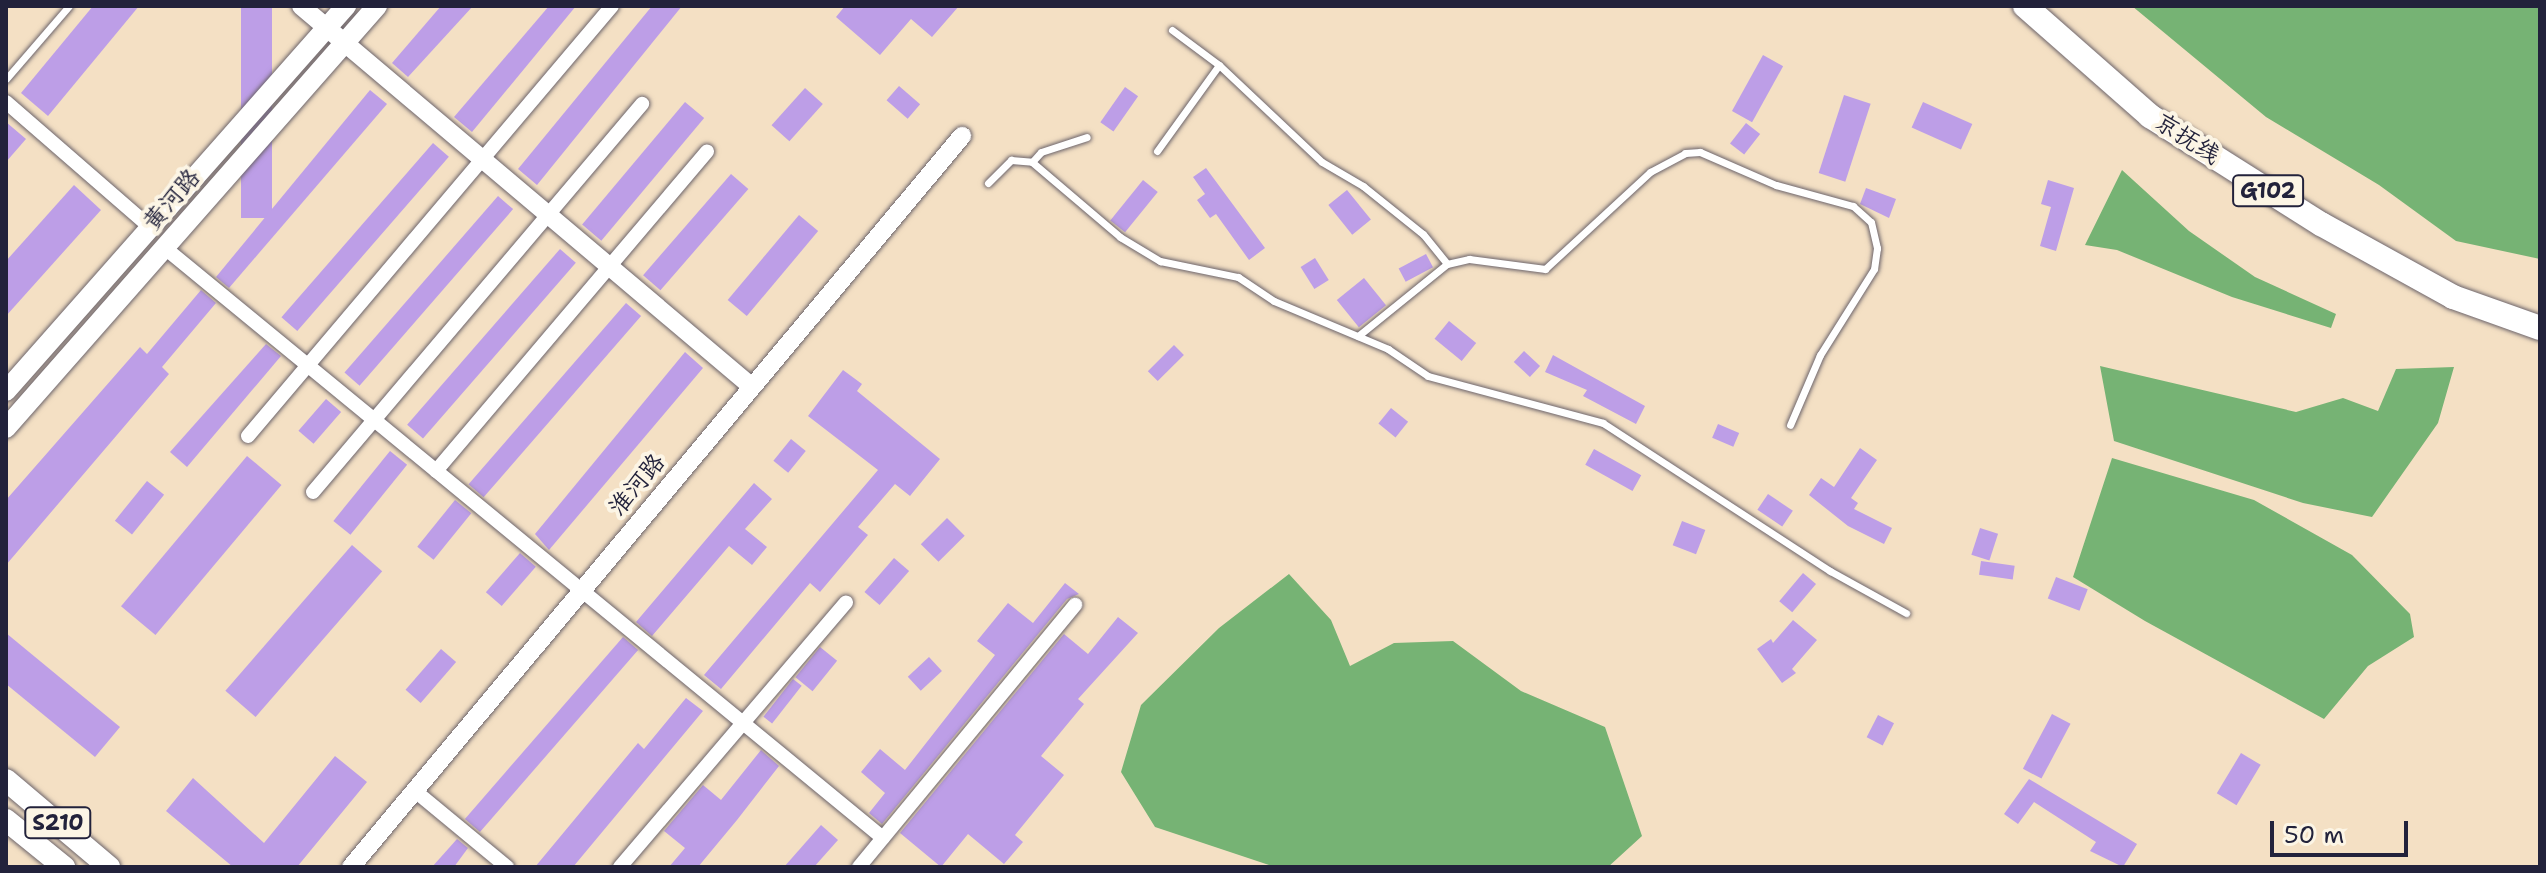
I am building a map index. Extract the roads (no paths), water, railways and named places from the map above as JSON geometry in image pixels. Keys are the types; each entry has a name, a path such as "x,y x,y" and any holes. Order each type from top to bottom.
{"highway":[{"name":"京抚线","path":"2025,6 2150,116 2321,224 2453,297 2540,328"}],"main road":[{"name":"黄河路","path":"6,391 346,6"},
{"name":"黄河路","path":"6,428 377,6"},
{"name":"S210","path":"6,780 109,867"},
{"name":"S210","path":"6,820 64,867"}],"street":[{"path":"301,6 325,30 481,162 751,386"},
{"path":"248,436 612,6"},
{"path":"6,102 150,227"},
{"path":"313,492 642,104"},
{"name":"淮河路","path":"351,867 962,136"},
{"path":"436,471 707,151"},
{"path":"165,248 883,838"},
{"path":"620,867 741,721 846,602"},
{"path":"859,867 1075,605"},
{"path":"414,790 507,867"}],"lane":[{"path":"6,79 69,6"},
{"path":"1172,30 1219,65 1322,162 1363,186 1423,234 1447,264"},
{"path":"1157,151 1219,65"},
{"path":"1032,162 1041,152 1087,137"},
{"path":"1358,336 1447,264 1469,259 1545,269 1650,172 1685,153 1700,152 1776,185 1853,206 1871,222 1877,248 1874,269 1820,355 1790,425"},
{"path":"988,183 1011,160 1032,162 1120,237 1160,261 1238,277 1274,301 1358,336 1428,376 1603,423 1830,571 1906,613"}]}
